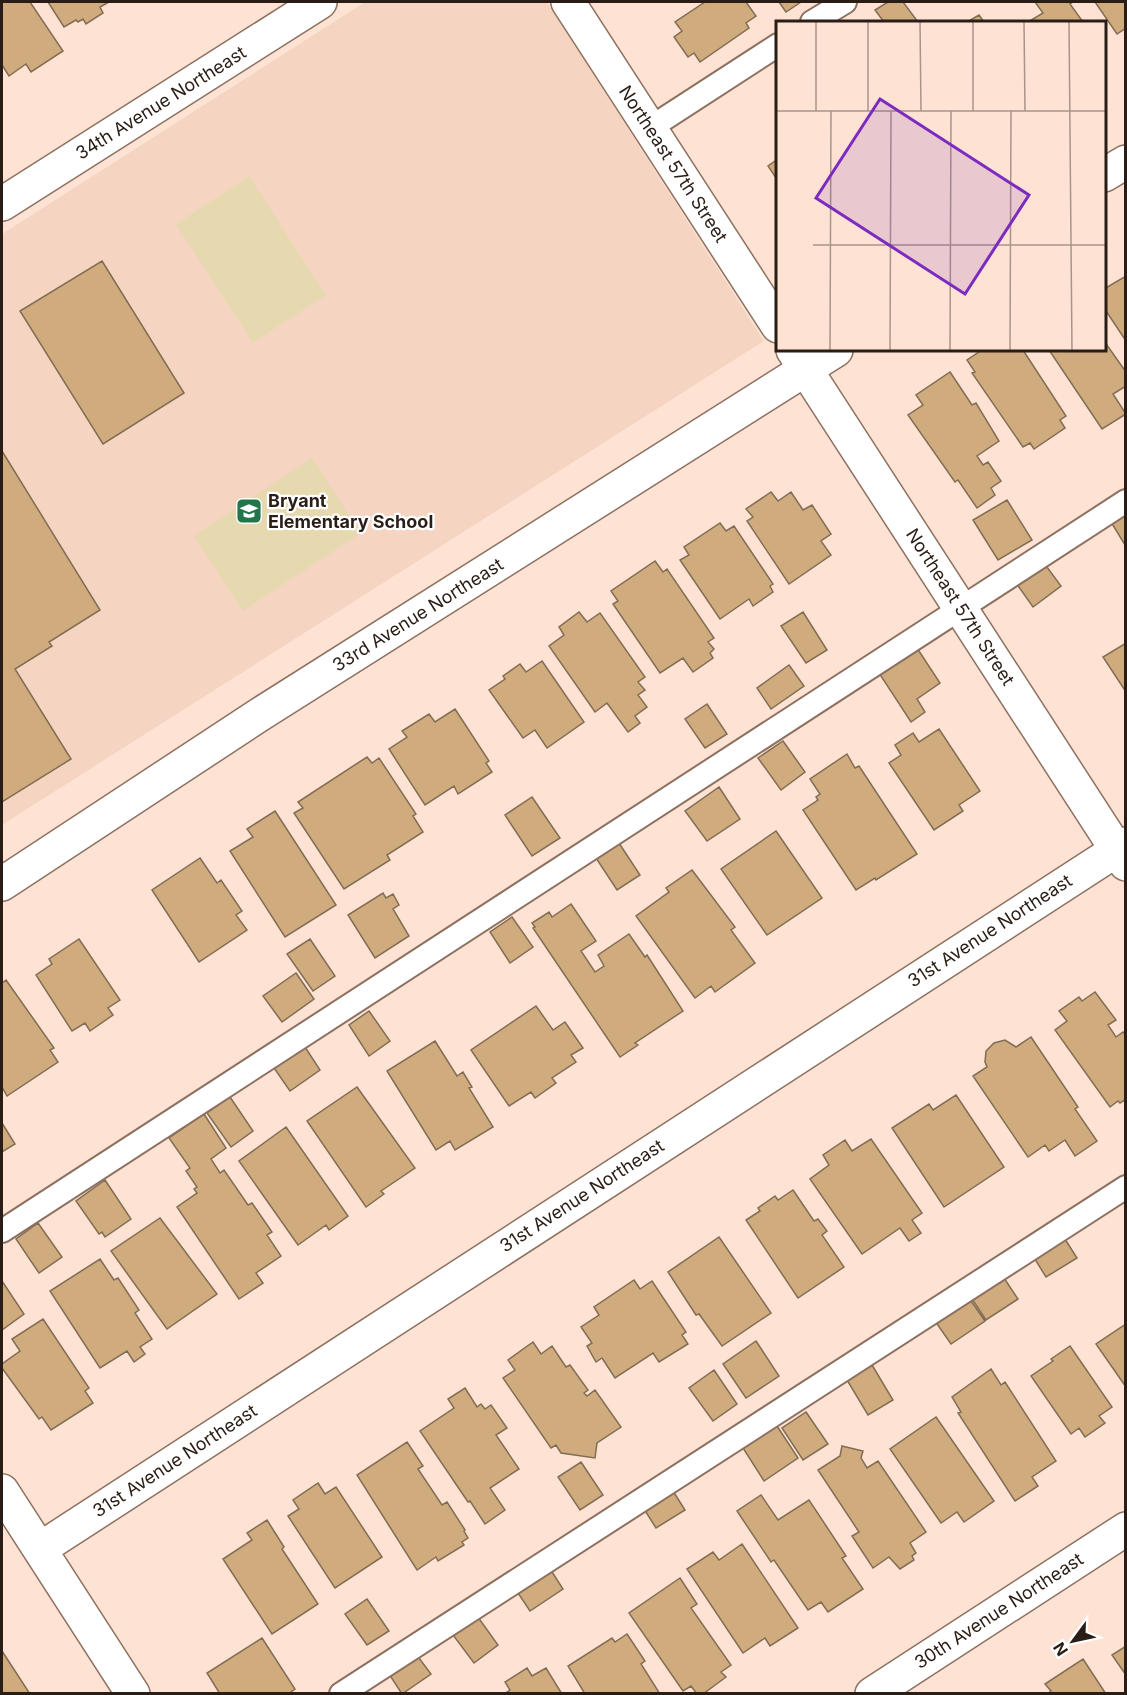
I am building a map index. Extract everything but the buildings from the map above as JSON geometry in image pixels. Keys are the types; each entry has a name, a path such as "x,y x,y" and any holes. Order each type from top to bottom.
{"street":[{"name":"34th Avenue Northeast","path":"2,204 320,2"},
{"name":"Northeast 57th Street","path":"568,2 776,324"},
{"path":"1106,174 1125,162"},
{"name":"33rd Avenue Northeast","path":"2,884 799,360 832,351"},
{"name":"Northeast 57th Street","path":"799,360 1122,853"},
{"name":"31st Avenue Northeast","path":"40,1549 1122,853"},
{"path":"2,1491 132,1694"},
{"name":"30th Avenue Northeast","path":"872,1694 1125,1529"}],"lane":[{"path":"814,21 845,2"},
{"path":"650,128 776,46"},
{"path":"2,1231 1125,501"},
{"path":"341,1694 1125,1187"}],"shaded area":[{"name":"Bryant Elementary School","path":"365,2 547,2 764,341 2,825 2,234"},
{"path":"249,176 326,295 253,343 176,224"},
{"path":"312,458 361,533 243,611 194,536"}],"place":[{"name":"Bryant Elementary School","path":"249,511"}]}
